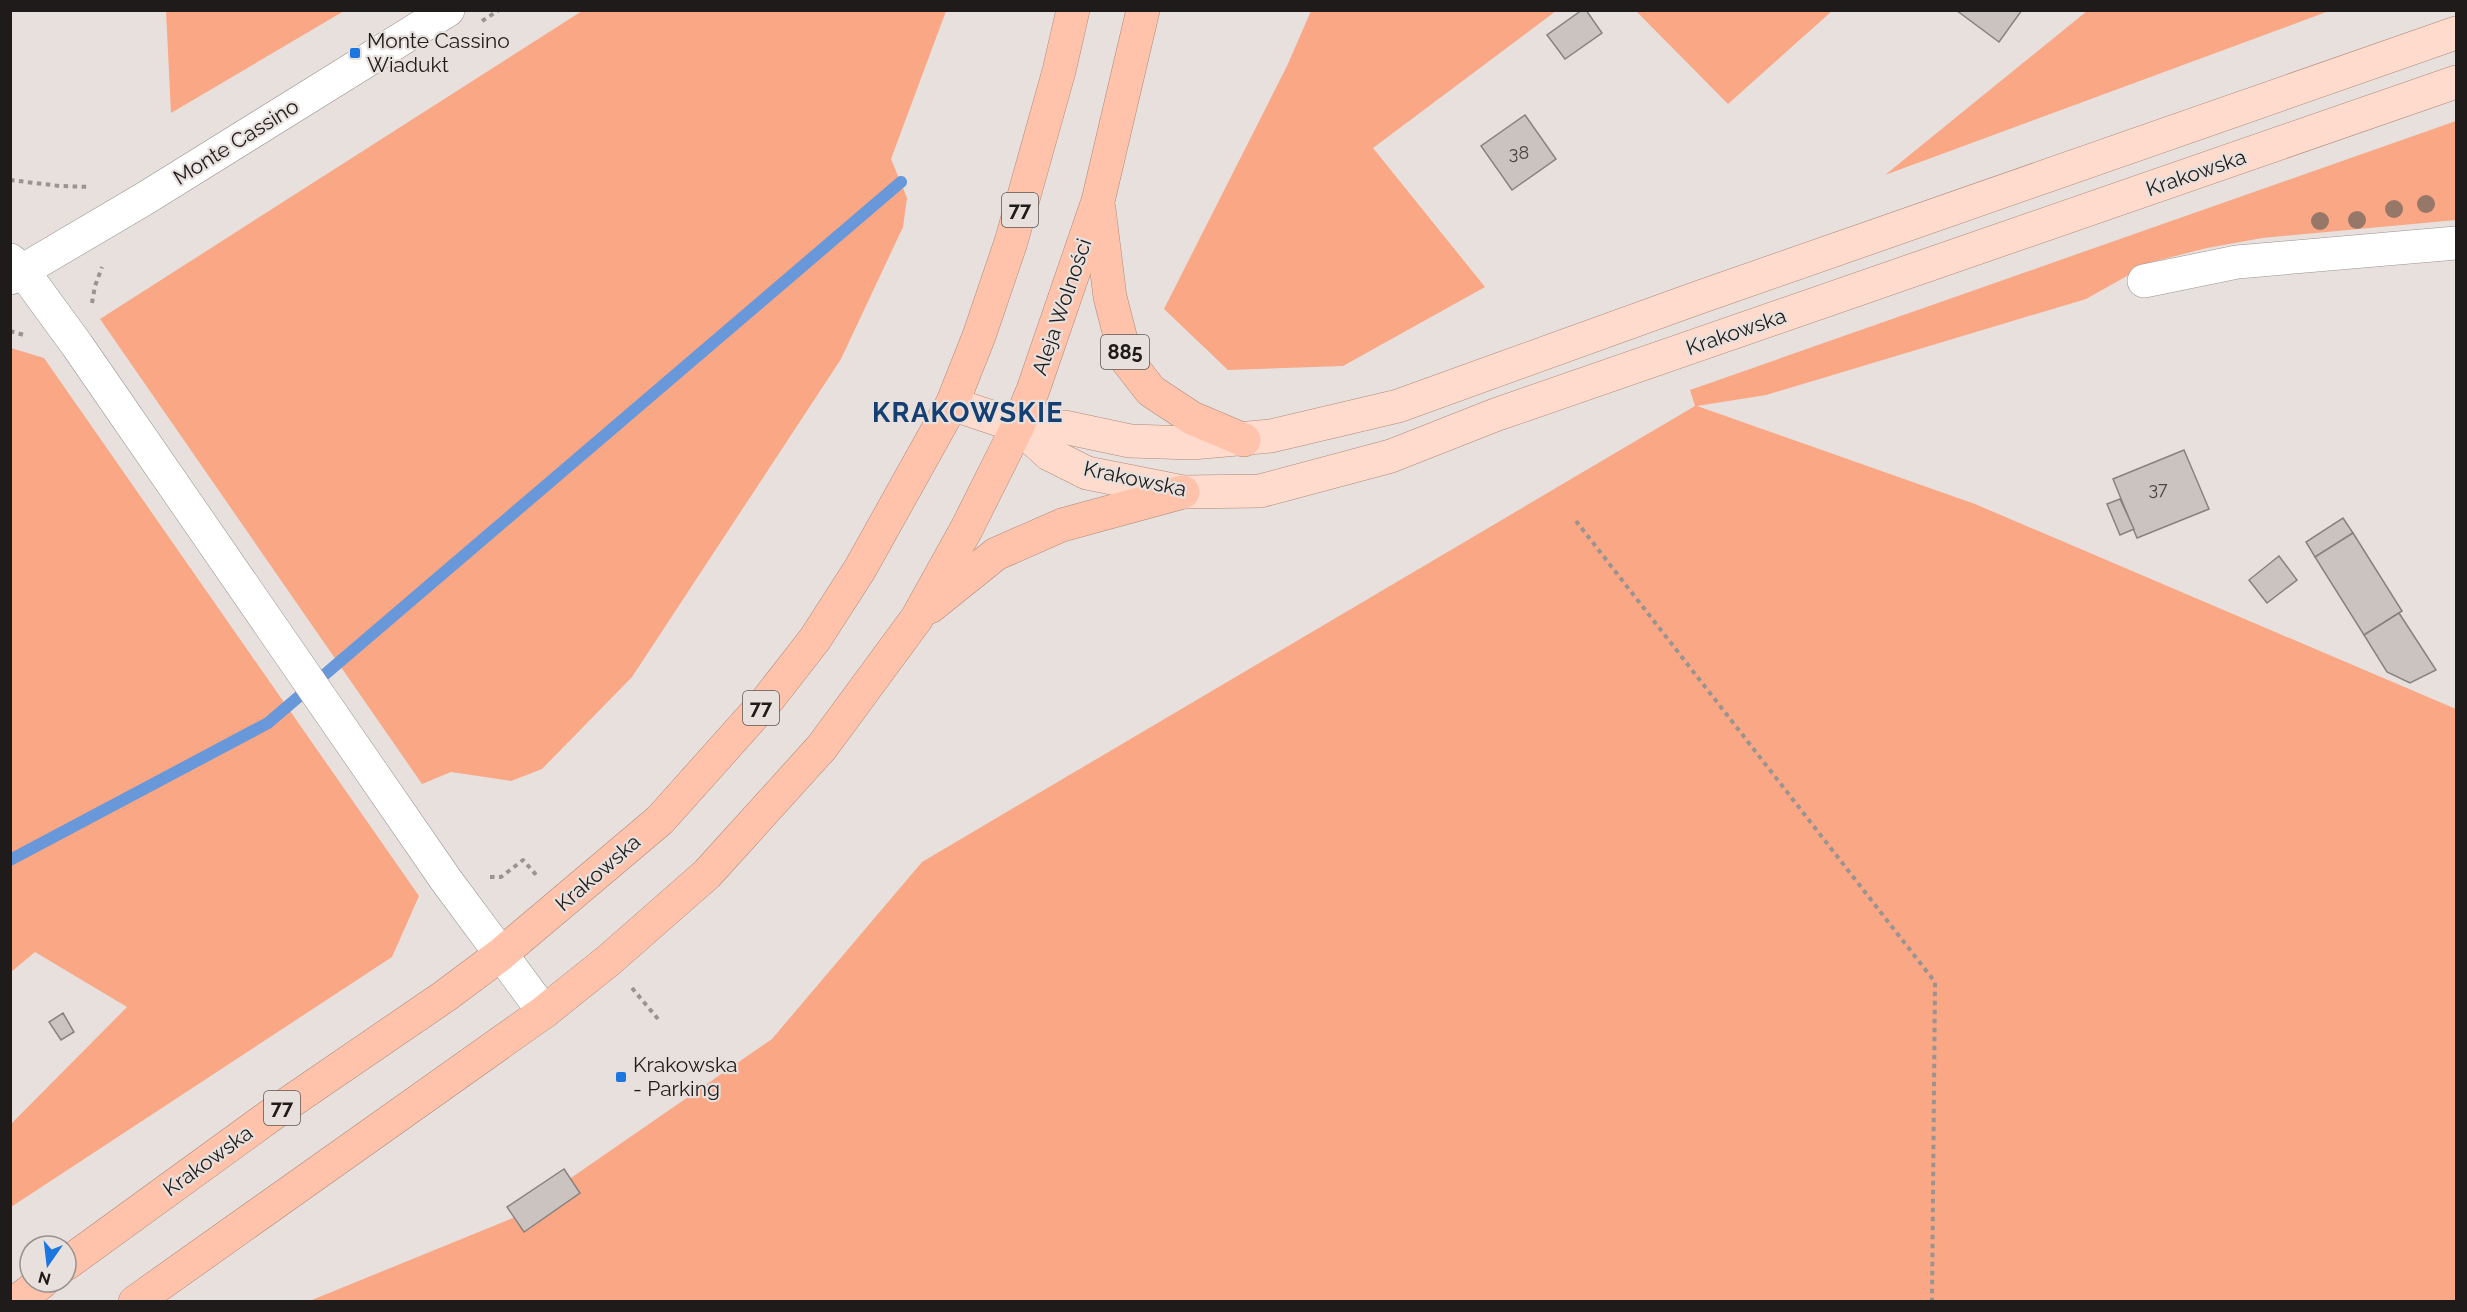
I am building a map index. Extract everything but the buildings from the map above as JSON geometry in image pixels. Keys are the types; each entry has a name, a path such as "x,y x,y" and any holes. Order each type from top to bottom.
{"highway":[{"name":"77","path":"952,404 979,336 1011,242 1059,71 1073,10"},
{"name":"Aleja Wolności","path":"917,618 967,528 1018,426 1051,341 1098,201 1143,10"},
{"name":"885","path":"1098,201 1110,297 1126,359 1151,391 1192,418 1244,440"},
{"name":"Krakowska","path":"78,1255 274,1113 445,996 500,955 660,820 776,690 815,639 860,569 952,404"},
{"path":"135,1302 544,1012 609,960 707,874 822,747 917,618 996,554 1062,525 1183,492"}],"main road":[{"name":"Krakowska","path":"952,404 1018,426 1064,427 1130,441 1192,442 1244,440 1271,436 1398,405 1700,297 2457,33"},
{"name":"Krakowska","path":"1018,426 1049,454 1087,472 1183,492 1260,491 1391,456 1495,415 2457,82"}],"street":[{"name":"Monte Cassino","path":"15,270 144,200 448,10"},
{"path":"2144,281 2237,262 2457,243"},
{"path":"15,270 77,345 446,880 544,1012"}],"path":[{"path":"1576,520 1935,982 1932,1302"},
{"path":"482,877 501,877 523,860 562,905"}],"shaded area":[{"path":"166,10 344,11 171,113"},
{"path":"582,11 946,11 891,159 907,198 903,227 841,359 632,677 542,769 511,781 451,772 422,784 100,319"},
{"path":"1311,11 1556,11 1373,148 1485,287 1343,366 1228,370 1164,309 1287,66"},
{"path":"1636,11 1832,11 1728,104"},
{"path":"2087,11 2329,11 1885,175"},
{"path":"2456,121 2456,220 2262,238 2207,248 2152,262 2086,299 1766,395 1697,406 1975,504 2456,709 2456,1301 307,1302 513,1218 772,1039 922,862 1695,406 1690,390"},
{"path":"11,348 44,358 419,896 392,957 11,1207 11,1124 127,1007 35,952 11,972"}],"waterway":[{"path":"10,860 268,723 901,182"}],"place":[{"name":"Monte Cassino Wiadukt","path":"355,53"},
{"name":"Krakowska - Parking","path":"621,1077"}],"district":[{"name":"KRAKOWSKIE","path":"968,413"}]}
